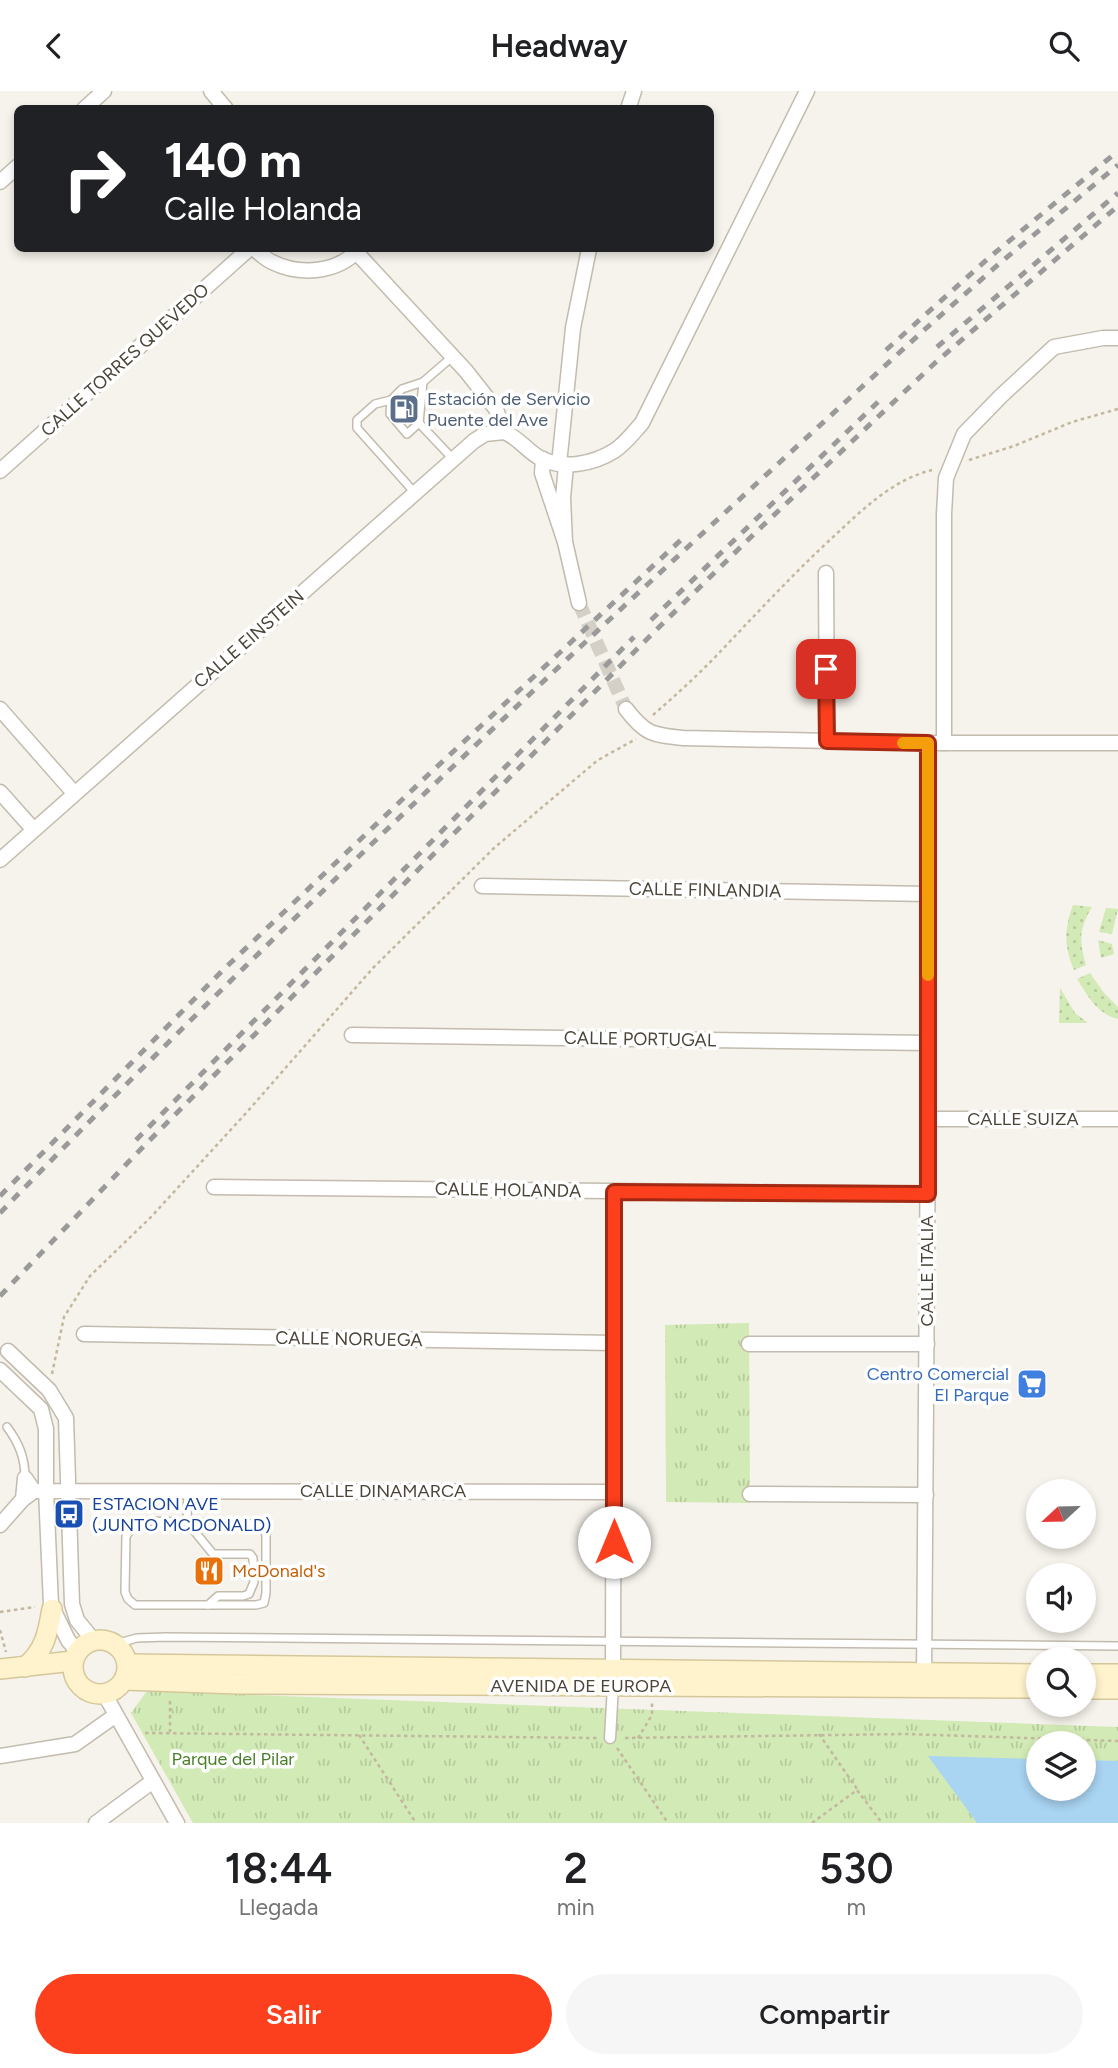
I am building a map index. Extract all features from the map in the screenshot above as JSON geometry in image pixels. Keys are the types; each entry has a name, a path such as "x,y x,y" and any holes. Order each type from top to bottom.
{"main road":[{"path":"25,1667 41,1651 48,1635 51,1607"},
{"path":"0,1669 25,1667 81,1651 104,1640 115,1644 123,1653 126,1672 116,1690 105,1695 91,1694 80,1687 73,1675 81,1651"},
{"name":"AVENIDA DE EUROPA","path":"126,1672 924,1681 1026,1687"},
{"name":"AVENIDA DE EUROPA","path":"126,1672 170,1683 613,1678 651,1686 924,1681 1026,1675"},
{"path":"1096,1674 1118,1674"},
{"path":"1096,1689 1118,1689"}],"street":[{"path":"88,105 104,91"},
{"path":"211,91 223,105"},
{"path":"359,252 496,409 504,432 543,459 562,465 580,464 613,451 642,423 807,91"},
{"path":"0,182 14,170"},
{"name":"CALLE TORRES QUEVEDO","path":"0,471 249,252"},
{"path":"256,252 291,270 314,271 337,265 354,252"},
{"path":"565,542 562,465 573,328 588,252"},
{"path":"944,743 946,478 964,434 1054,347 1118,338"},
{"name":"CALLE EINSTEIN","path":"0,860 453,459 485,434 504,432"},
{"path":"543,459 542,473 565,542 579,603"},
{"path":"826,572 827,741"},
{"path":"0,709 74,793"},
{"path":"626,709 644,729 663,736 928,743 1118,743"},
{"name":"CALLE ITALIA","path":"924,1681 928,743"},
{"path":"0,792 33,829"},
{"name":"CALLE FINLANDIA","path":"482,886 928,894"},
{"name":"CALLE PORTUGAL","path":"352,1035 928,1043"},
{"name":"CALLE SUIZA","path":"928,1119 1118,1119"},
{"name":"CALLE HOLANDA","path":"214,1187 928,1194"},
{"path":"610,1738 613,1678 614,1192"},
{"name":"CALLE NORUEGA","path":"84,1334 614,1343"},
{"path":"749,1344 927,1344"},
{"path":"8,1351 50,1389 66,1418 72,1604 81,1651"},
{"path":"0,1370 41,1409 46,1429 34,1493 51,1607 68,1640 81,1651"},
{"path":"25,1478 34,1493"},
{"name":"CALLE DINAMARCA","path":"34,1493 68,1490 614,1492"},
{"path":"0,1525 34,1493"},
{"path":"750,1494 926,1495"},
{"path":"105,1695 177,1823"},
{"path":"0,1756 75,1744 116,1716"},
{"path":"96,1823 153,1781"}],"lane":[{"path":"415,493 357,428 357,420 375,404 391,400 402,389 423,382 452,356"},
{"path":"391,400 390,414 407,433 419,423 423,382"},
{"path":"419,423 453,459"},
{"path":"7,1427 21,1450 25,1478"},
{"path":"188,1490 187,1522 214,1554 244,1553 253,1558 254,1582 249,1594 218,1596 208,1605"},
{"path":"144,1521 187,1522 261,1526 266,1534 264,1603 135,1605 128,1599 125,1592 128,1532 144,1521"},
{"path":"115,1644 137,1638 166,1637 1118,1646"}],"path":[{"path":"50,1389 65,1317 90,1276 160,1208 373,968 494,848 598,760 644,729 780,588 870,503 914,475 1014,446 1072,422 1118,408"},
{"path":"0,1612 51,1607"},
{"path":"170,1683 170,1733"},
{"path":"638,1738 652,1715 651,1686"},
{"path":"144,1733 610,1738 906,1734 1118,1741"},
{"path":"819,1734 882,1823"},
{"path":"359,1735 416,1823"},
{"path":"610,1738 668,1823"},
{"path":"813,1823 858,1790"}],"green space":[{"path":"1073,905 1092,907 1082,935 1086,965 1074,970 1066,937"},
{"path":"1106,908 1118,909 1112,934 1099,932"},
{"path":"1098,940 1112,944 1114,954 1101,958"},
{"path":"1090,973 1118,1007 1118,1019 1099,1009 1077,979"},
{"path":"1060,988 1075,1013 1088,1023 1059,1023"},
{"path":"749,1323 750,1503 666,1502 665,1325"},
{"name":"Parque del Pilar","path":"147,1691 1118,1727 1118,1823 193,1823 131,1713"}],"water":[{"path":"928,1756 1026,1759 1026,1801 1096,1801 1096,1760 1118,1761 1118,1823 977,1823"}],"tunnel":[{"path":"579,603 626,709"}],"railway":[{"path":"886,350 991,256 1118,151"},
{"path":"0,1213 225,986 571,656 923,331 1118,165"},
{"path":"937,347 1118,193"},
{"path":"0,1296 141,1149 755,533 936,362 1118,206"},
{"path":"651,620 878,402"},
{"path":"0,1196 223,970 683,538"},
{"path":"136,1140 634,637"}],"slow traffic":[{"path":"903,743 928,743 928,975"}],"place":[{"name":"Estación de Servicio Puente del Ave","path":"404,409"},
{"name":"Centro Comercial El Parque","path":"1032,1384"},
{"name":"ESTACION AVE (JUNTO MCDONALD)","path":"69,1514"},
{"name":"McDonald's","path":"209,1571"}],"route":[{"path":"614,1542 614,1192 928,1194 928,743 827,741 826,669"}]}
